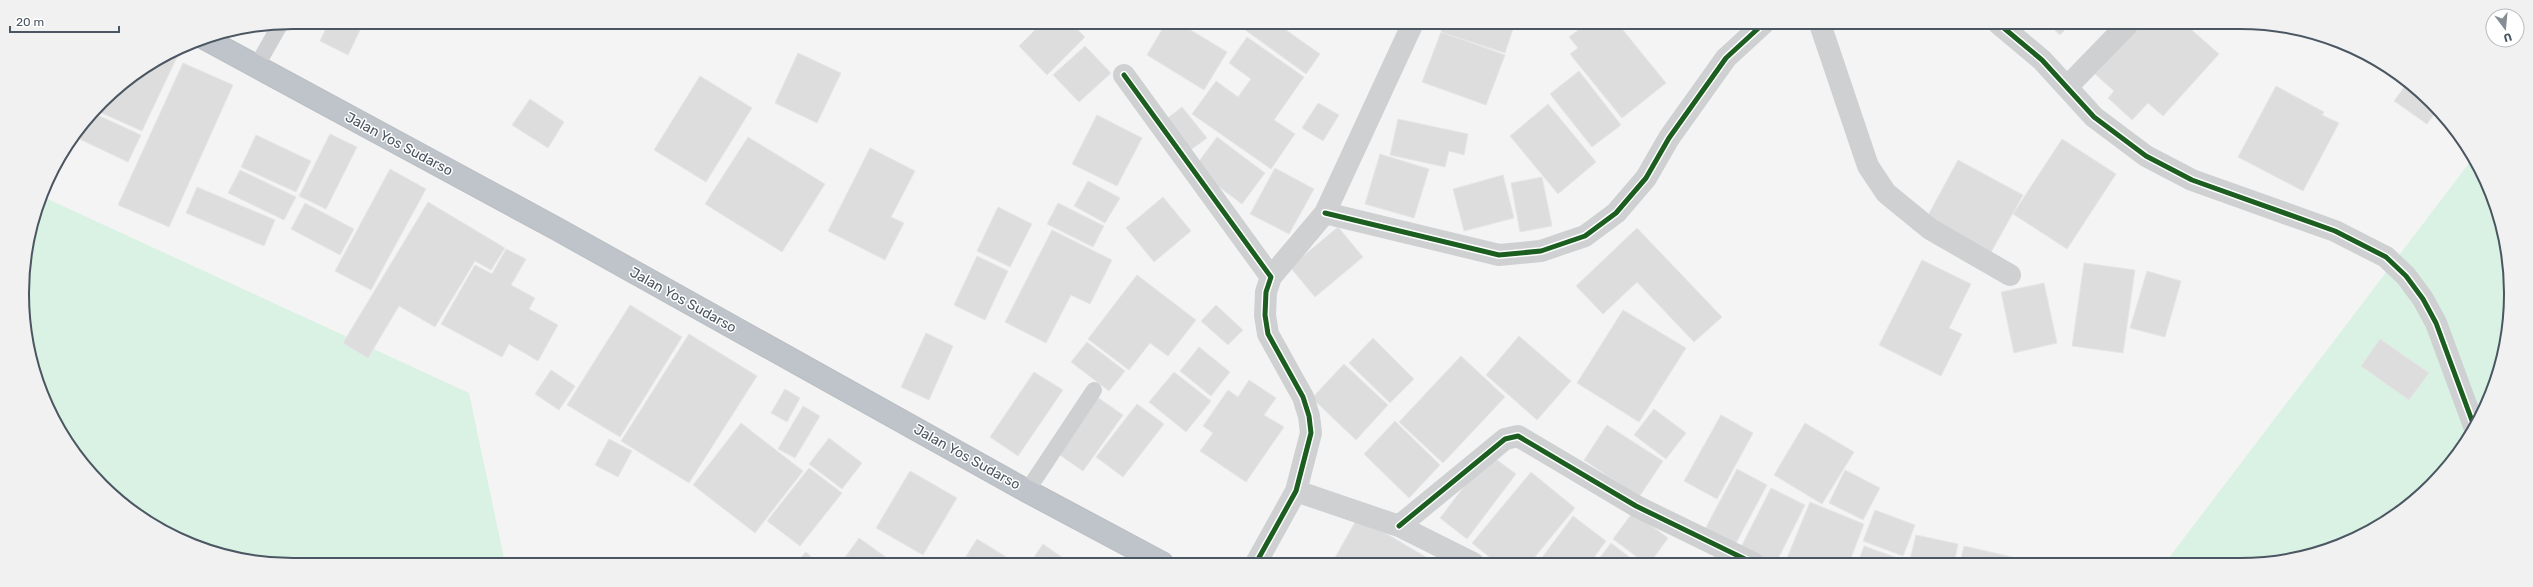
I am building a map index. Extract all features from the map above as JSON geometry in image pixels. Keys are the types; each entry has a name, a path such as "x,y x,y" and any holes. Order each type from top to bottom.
{"highway":[{"name":"Jalan Yos Sudarso","path":"211,42 557,230 1027,491 1153,558"}],"street":[{"path":"1259,558 1296,491 1310,433 1309,416 1303,397 1268,334 1265,315 1266,292 1271,277 1325,213 1410,29"},
{"path":"1325,213 1499,255 1541,251 1586,236 1616,213 1646,178 1669,138 1726,58 1758,29"},
{"path":"1822,29 1868,166 1886,193 1930,229 2010,275"},
{"path":"2005,29 2042,60 2094,117 2152,159 2192,180 2335,231 2386,257 2406,276 2423,300 2436,323 2472,420"},
{"path":"2067,87 2123,29"},
{"path":"1124,75 1271,277"},
{"path":"1399,526 1505,439 1518,436 1636,506 1743,558"},
{"path":"1296,491 1399,526 1463,558"}],"lane":[{"path":"256,67 277,30"},
{"path":"1027,491 1094,390"}],"green space":[{"path":"2470,162 2490,208 2499,242 2502,259 2504,294 2502,328 2495,362 2484,395 2469,426 2449,455 2427,481 2401,503 2372,523 2325,544 2274,556 2240,558 2169,558"},
{"path":"47,199 469,393 504,558 294,558 259,556 225,549 192,538 161,523 132,503 106,481 84,455 64,426 49,395 34,345 31,328 29,294 31,259 34,242"}],"building":[{"path":"326,29 361,29 348,55 320,41"},
{"path":"1036,29 1077,29 1085,37 1047,75 1019,46"},
{"path":"1162,29 1189,29 1227,52 1204,90 1147,55"},
{"path":"1244,29 1285,29 1320,54 1306,74"},
{"path":"1442,29 1513,29 1505,53 1441,32"},
{"path":"1579,29 1622,29 1666,83 1622,118 1570,54 1578,48 1569,37"},
{"path":"2053,29 2065,29 2060,35"},
{"path":"2136,29 2191,29 2219,54 2163,116 2148,103 2132,120 2108,98 2114,91 2095,74"},
{"path":"1441,32 1505,55 1486,105 1422,82"},
{"path":"1247,37 1304,77 1274,120 1295,134 1271,169 1192,114 1216,81 1238,97 1251,79 1229,63"},
{"path":"1085,46 1111,73 1079,102 1053,75"},
{"path":"798,53 841,73 817,123 775,103"},
{"path":"176,56 177,57 142,131 101,112 132,84 161,64"},
{"path":"183,63 233,85 169,227 118,205"},
{"path":"1579,71 1621,125 1592,147 1550,94"},
{"path":"700,76 752,108 706,182 654,150"},
{"path":"2276,86 2324,112 2322,115 2339,123 2303,191 2238,157"},
{"path":"2404,87 2427,106 2434,114 2427,124 2394,101"},
{"path":"530,99 564,122 548,148 512,125"},
{"path":"1318,103 1339,115 1323,141 1302,128"},
{"path":"1548,104 1596,162 1558,194 1510,136"},
{"path":"1182,107 1207,138 1185,154 1161,123"},
{"path":"98,115 141,135 128,162 79,139"},
{"path":"1097,115 1142,138 1117,186 1072,164"},
{"path":"1398,119 1468,134 1464,155 1449,151 1445,167 1390,155"},
{"path":"330,134 357,147 326,209 299,196"},
{"path":"256,135 311,161 296,192 241,167"},
{"path":"748,137 825,184 782,252 705,204"},
{"path":"1217,137 1265,173 1242,204 1194,168"},
{"path":"2062,139 2116,174 2067,249 2013,214"},
{"path":"870,148 915,171 891,217 904,223 885,260 828,231"},
{"path":"1380,154 1429,169 1414,218 1365,204"},
{"path":"1958,160 2023,195 1989,256 1925,221"},
{"path":"1275,168 1314,189 1289,234 1250,214"},
{"path":"390,169 426,189 371,290 335,271"},
{"path":"240,170 296,197 284,220 228,193"},
{"path":"1503,175 1514,218 1464,231 1453,189"},
{"path":"1542,177 1552,226 1520,232 1511,183"},
{"path":"1088,181 1120,198 1105,223 1074,206"},
{"path":"197,187 275,220 264,246 186,213"},
{"path":"1163,197 1191,231 1154,262 1126,228"},
{"path":"428,202 505,248 491,270 475,261 435,327 399,306 368,358 343,343"},
{"path":"305,203 354,229 340,255 291,229"},
{"path":"1058,203 1104,226 1093,247 1047,224"},
{"path":"998,207 1032,224 1010,267 977,251"},
{"path":"1338,227 1363,257 1315,297 1290,267"},
{"path":"1637,228 1722,317 1694,342 1637,282 1603,314 1576,286"},
{"path":"1052,230 1112,260 1090,304 1071,295 1046,343 1005,322"},
{"path":"506,249 526,259 511,285 535,298 529,309 558,325 538,361 509,344 502,357 441,324 475,265 492,274"},
{"path":"977,256 1008,271 985,320 954,305"},
{"path":"1922,260 1971,284 1949,328 1962,334 1941,376 1879,345"},
{"path":"2084,263 2135,270 2123,353 2072,346"},
{"path":"2147,271 2181,281 2165,337 2130,328"},
{"path":"1137,275 1196,320 1168,356 1150,343 1129,370 1088,339"},
{"path":"2044,283 2057,343 2014,353 2001,292"},
{"path":"630,305 682,337 620,437 567,405"},
{"path":"1216,305 1243,330 1228,345 1201,321"},
{"path":"1623,310 1686,348 1639,422 1577,383"},
{"path":"926,333 953,346 929,400 901,387"},
{"path":"689,334 757,376 689,483 621,441"},
{"path":"1519,336 1571,381 1537,420 1486,375"},
{"path":"1373,338 1414,379 1390,403 1349,363"},
{"path":"2380,339 2429,373 2409,400 2361,366"},
{"path":"1087,342 1125,371 1109,391 1071,362"},
{"path":"1199,347 1230,372 1211,396 1180,371"},
{"path":"1461,356 1505,397 1443,463 1399,422"},
{"path":"1344,364 1388,405 1356,440 1312,398"},
{"path":"551,370 575,386 559,410 535,394"},
{"path":"1034,372 1063,390 1018,456 990,437"},
{"path":"1174,372 1211,401 1186,432 1149,402"},
{"path":"1249,380 1276,398 1264,415 1284,427 1246,482 1200,451 1213,433 1203,426 1228,390 1238,397"},
{"path":"785,389 800,398 787,422 771,413"},
{"path":"1097,397 1123,415 1083,471 1057,453"},
{"path":"1137,404 1164,424 1123,477 1096,457"},
{"path":"803,406 820,416 795,458 778,449"},
{"path":"1654,409 1686,433 1666,459 1634,435"},
{"path":"1721,415 1753,433 1717,499 1684,481"},
{"path":"1395,421 1440,465 1409,498 1364,454"},
{"path":"741,423 803,471 755,533 693,485"},
{"path":"1805,423 1854,452 1822,504 1774,475"},
{"path":"1607,425 1663,461 1639,497 1584,460"},
{"path":"829,438 862,463 842,489 809,464"},
{"path":"609,439 632,451 618,477 595,465"},
{"path":"1489,454 1516,474 1467,539 1440,518"},
{"path":"809,468 842,493 800,546 767,521"},
{"path":"1737,469 1767,485 1735,545 1705,529"},
{"path":"1845,470 1880,488 1863,520 1829,503"},
{"path":"910,471 957,498 923,555 876,528"},
{"path":"1531,472 1575,508 1534,558 1491,558 1472,543"},
{"path":"1771,488 1805,505 1778,558 1758,558 1740,549"},
{"path":"1810,502 1864,524 1851,558 1787,558"},
{"path":"1875,510 1915,525 1903,556 1863,541"},
{"path":"1633,512 1668,538 1654,558 1638,558 1613,539"},
{"path":"1573,516 1606,541 1594,558 1542,558"},
{"path":"1358,517 1428,558 1335,558"},
{"path":"1916,535 1958,544 1955,558 1910,558"},
{"path":"859,538 887,558 845,558"},
{"path":"977,539 1008,558 965,558"},
{"path":"1611,543 1630,558 1600,558"},
{"path":"1043,544 1063,558 1033,558"},
{"path":"1864,546 1897,558 1860,558"},
{"path":"1964,546 2016,558 1961,558"},
{"path":"806,552 813,558 800,558"},
{"path":"1442,555 1447,558 1440,558"}],"cycle path":[{"path":"1325,213 1499,255 1541,251 1585,236 1616,213 1646,178 1669,138 1726,58 1758,29"},
{"path":"2005,29 2042,60 2094,117 2146,156 2192,180 2335,231 2386,257 2406,276 2423,299 2436,323 2472,420"},
{"path":"1124,75 1271,277 1266,292 1265,315 1268,334 1303,397 1309,416 1311,433 1296,491 1259,558"},
{"path":"1399,526 1505,439 1518,436 1636,506 1743,558"}]}
